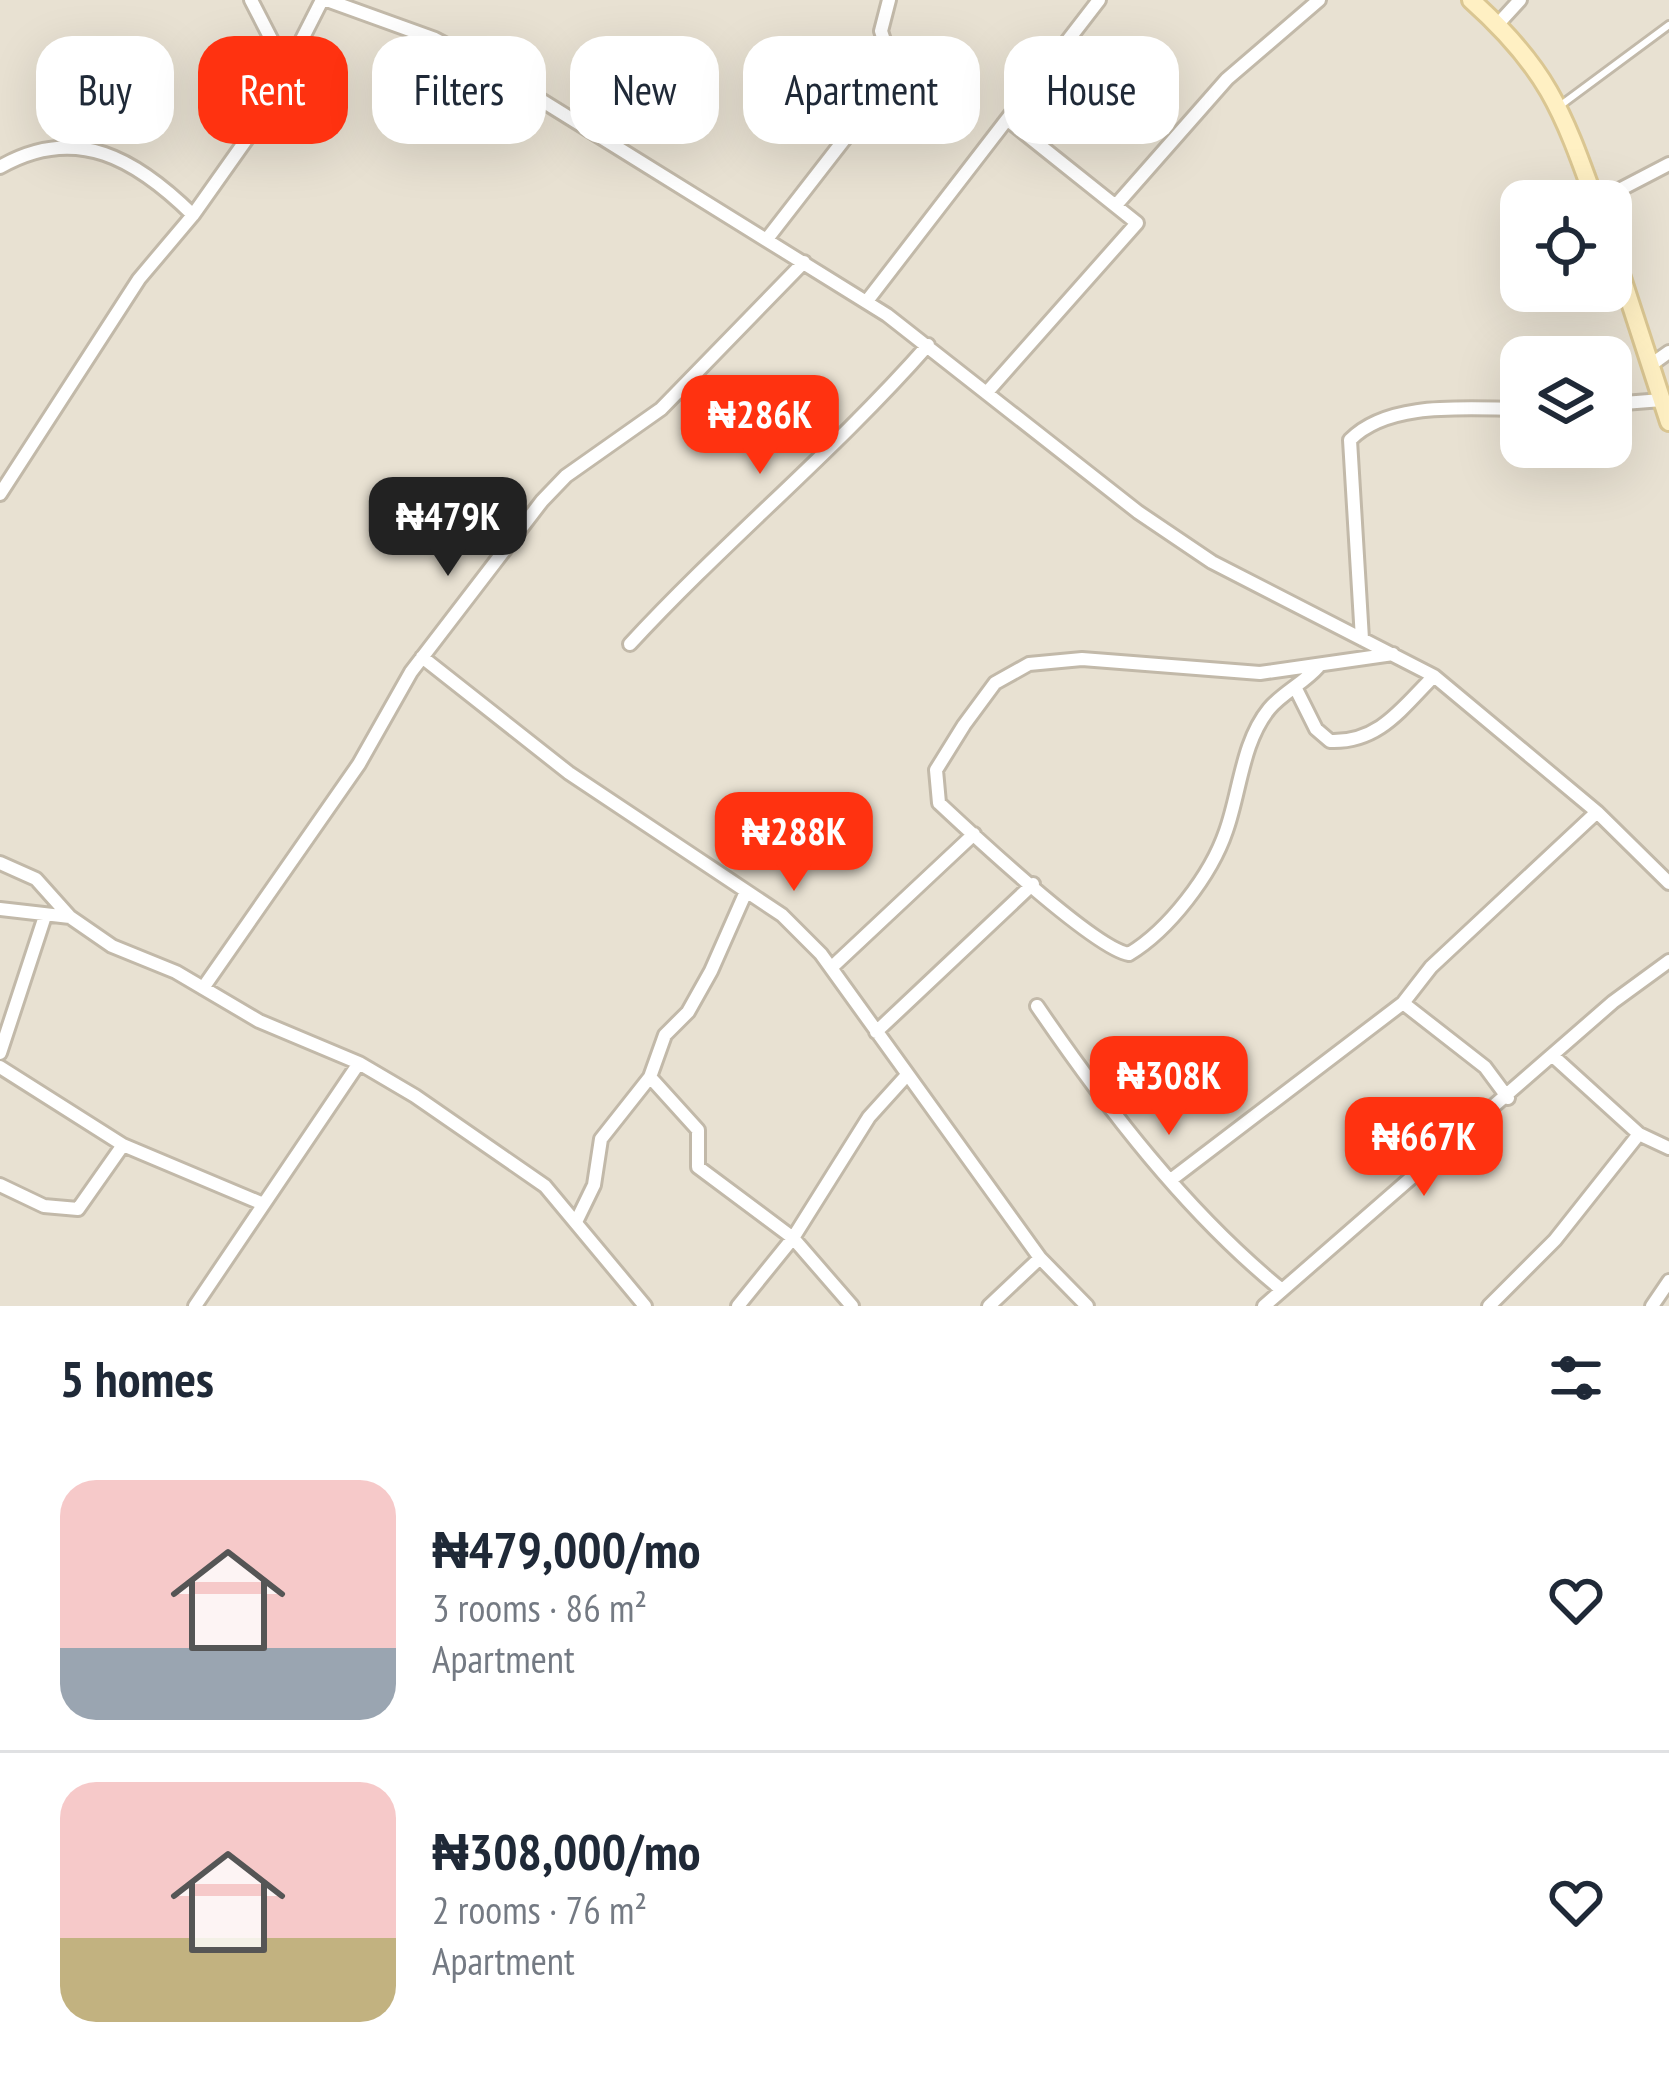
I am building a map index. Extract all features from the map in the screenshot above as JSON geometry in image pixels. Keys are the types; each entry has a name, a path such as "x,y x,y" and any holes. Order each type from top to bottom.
{"street":[{"path":"251,0 270,36"},
{"path":"303,36 324,0 435,39 767,239 928,345 1138,512 1212,562 1434,676 1597,812 1669,883"},
{"path":"767,239 895,74 881,31 890,0"},
{"path":"1072,36 1099,0"},
{"path":"1117,204 1227,79 1318,0"},
{"path":"1471,0 1538,68 1561,105 1588,180"},
{"path":"1498,24 1520,0"},
{"path":"867,301 1004,126"},
{"path":"0,494 139,279 193,215 243,144"},
{"path":"989,390 1137,223 1040,144"},
{"path":"0,167 59,149 102,149 143,173 193,215"},
{"path":"1632,183 1669,164"},
{"path":"203,988 359,764 422,657 566,476 661,409 804,262"},
{"path":"1632,305 1669,422"},
{"path":"630,644 744,524 863,418 928,345"},
{"path":"1652,364 1669,352"},
{"path":"1632,402 1662,400"},
{"path":"1362,639 1350,440 1363,427 1392,416 1500,410"},
{"path":"1318,667 1297,691 1270,708 1245,759 1226,831 1210,868 1140,947 1118,952 939,803 936,770 995,683 1012,670 1057,658 1260,673 1393,654"},
{"path":"422,657 568,773 782,915 831,968 1040,1258 1087,1306"},
{"path":"1297,691 1316,729 1330,741 1348,742 1381,730 1434,676"},
{"path":"1172,1179 1403,1003 1432,968 1597,812"},
{"path":"831,968 974,834"},
{"path":"0,862 36,879 70,917 112,946 203,988 259,1021 358,1063 545,1186 645,1306"},
{"path":"877,1032 1033,884"},
{"path":"576,1222 594,1185 601,1139 650,1077 664,1035 688,1012 745,894"},
{"path":"0,910 70,917"},
{"path":"0,1053 46,916"},
{"path":"1264,1306 1669,961"},
{"path":"1403,1003 1459,1044 1508,1098"},
{"path":"1037,1006 1087,1077 1207,1220 1282,1290"},
{"path":"1552,1056 1639,1134 1669,1148"},
{"path":"195,1306 358,1063"},
{"path":"0,1067 123,1145 261,1203"},
{"path":"738,1306 793,1238 869,1117 907,1075"},
{"path":"650,1077 698,1130 698,1167 793,1238 852,1306"},
{"path":"1489,1306 1555,1240 1639,1134"},
{"path":"0,1185 44,1206 78,1209 123,1145"},
{"path":"989,1306 1040,1258"},
{"path":"1652,1306 1669,1281"}],"lane":[{"path":"1561,105 1669,25"}],"shaded area":[{"path":"0,0 1669,0 1669,1306 0,1306"}]}
